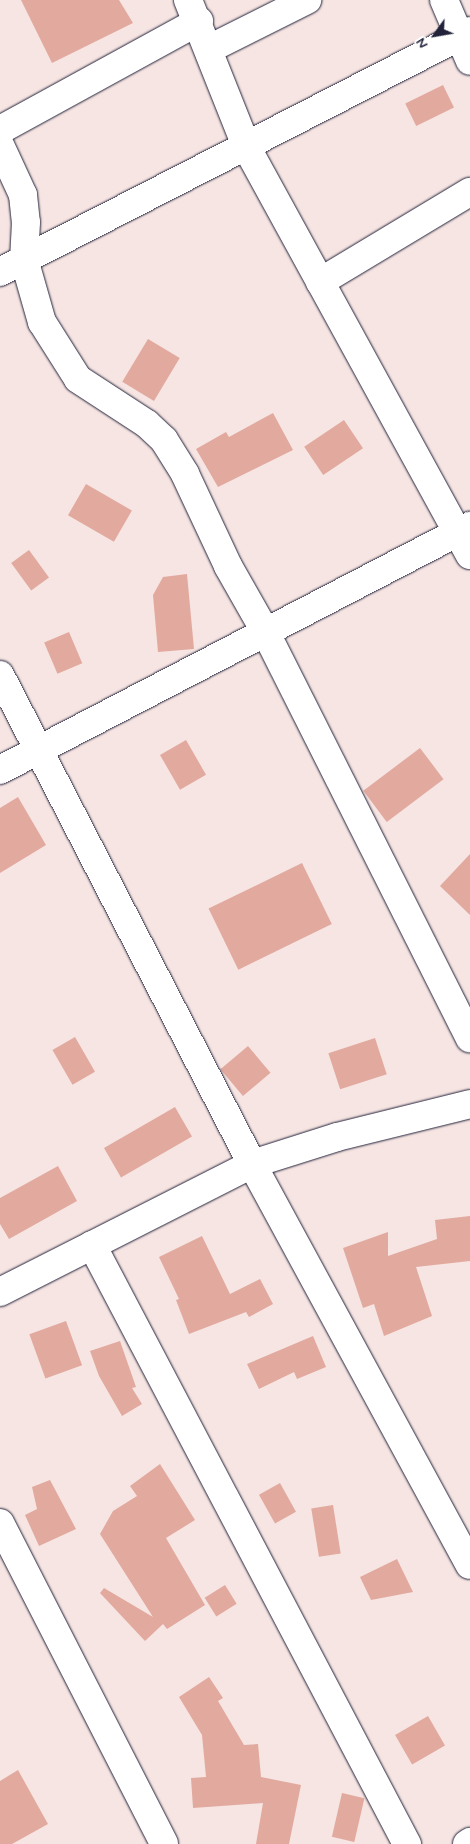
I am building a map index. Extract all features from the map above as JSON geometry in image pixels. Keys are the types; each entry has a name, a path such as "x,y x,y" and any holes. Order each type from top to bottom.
{"street":[{"path":"209,49 307,0"},
{"path":"444,0 465,33 470,61"},
{"path":"0,130 193,10 247,148 320,282 466,538 265,631 38,748 0,770"},
{"path":"0,272 247,148 465,33"},
{"path":"0,145 22,195 26,222 24,259 42,322 60,354 78,379 124,406 164,440 265,631 470,1038"},
{"path":"320,282 470,192"},
{"path":"0,675 252,1164 470,1565"},
{"path":"0,1292 252,1164 337,1137 470,1104"},
{"path":"92,1245 408,1844"},
{"path":"0,1523 164,1844"},
{"path":"466,1844 470,1842"}],"building":[{"path":"21,0 119,0 133,23 52,63"},
{"path":"443,85 454,107 416,126 405,103"},
{"path":"148,339 180,358 154,401 122,382"},
{"path":"273,413 293,450 218,487 196,449 226,432 229,437"},
{"path":"344,420 363,448 323,475 304,447"},
{"path":"86,484 132,510 114,542 68,515"},
{"path":"29,550 49,578 31,590 11,563"},
{"path":"187,574 194,649 158,652 153,595 163,577"},
{"path":"69,632 82,663 57,674 44,643"},
{"path":"186,740 206,775 180,790 160,755"},
{"path":"420,748 443,779 387,822 363,791"},
{"path":"18,797 46,845 0,873 0,808"},
{"path":"470,854 470,915 440,886"},
{"path":"302,863 332,924 238,970 209,909"},
{"path":"75,1037 95,1072 72,1085 52,1050"},
{"path":"375,1038 387,1074 340,1089 328,1053"},
{"path":"248,1046 270,1073 243,1096 220,1069"},
{"path":"175,1107 192,1136 121,1177 104,1148"},
{"path":"58,1166 77,1201 9,1239 0,1224 0,1198"},
{"path":"470,1216 470,1261 416,1267 432,1316 384,1336 374,1304 363,1308 343,1248 388,1232 388,1256 437,1239 435,1220"},
{"path":"202,1236 230,1294 260,1279 273,1304 249,1317 246,1312 189,1334 176,1300 179,1299 159,1257"},
{"path":"66,1321 82,1365 45,1379 29,1334"},
{"path":"313,1336 326,1367 297,1379 294,1372 259,1389 247,1364"},
{"path":"120,1341 136,1387 132,1388 142,1404 122,1416 99,1376 90,1351"},
{"path":"160,1464 195,1520 166,1538 205,1605 167,1629 163,1624 145,1641 100,1593 104,1588 153,1617 100,1534 113,1511 137,1496 130,1486"},
{"path":"50,1480 76,1529 39,1546 25,1515 37,1509 32,1487"},
{"path":"280,1483 296,1512 275,1523 259,1495"},
{"path":"333,1505 341,1553 319,1557 311,1508"},
{"path":"397,1559 413,1592 371,1600 360,1577"},
{"path":"225,1585 237,1604 216,1616 205,1598"},
{"path":"209,1677 223,1698 218,1701 244,1745 258,1744 261,1777 301,1785 289,1844 256,1844 263,1803 193,1808 191,1778 206,1777 202,1735 179,1697"},
{"path":"428,1716 445,1745 412,1764 395,1735"},
{"path":"18,1770 48,1824 12,1844 0,1844 0,1781"},
{"path":"342,1793 364,1798 354,1842 332,1837"}]}
